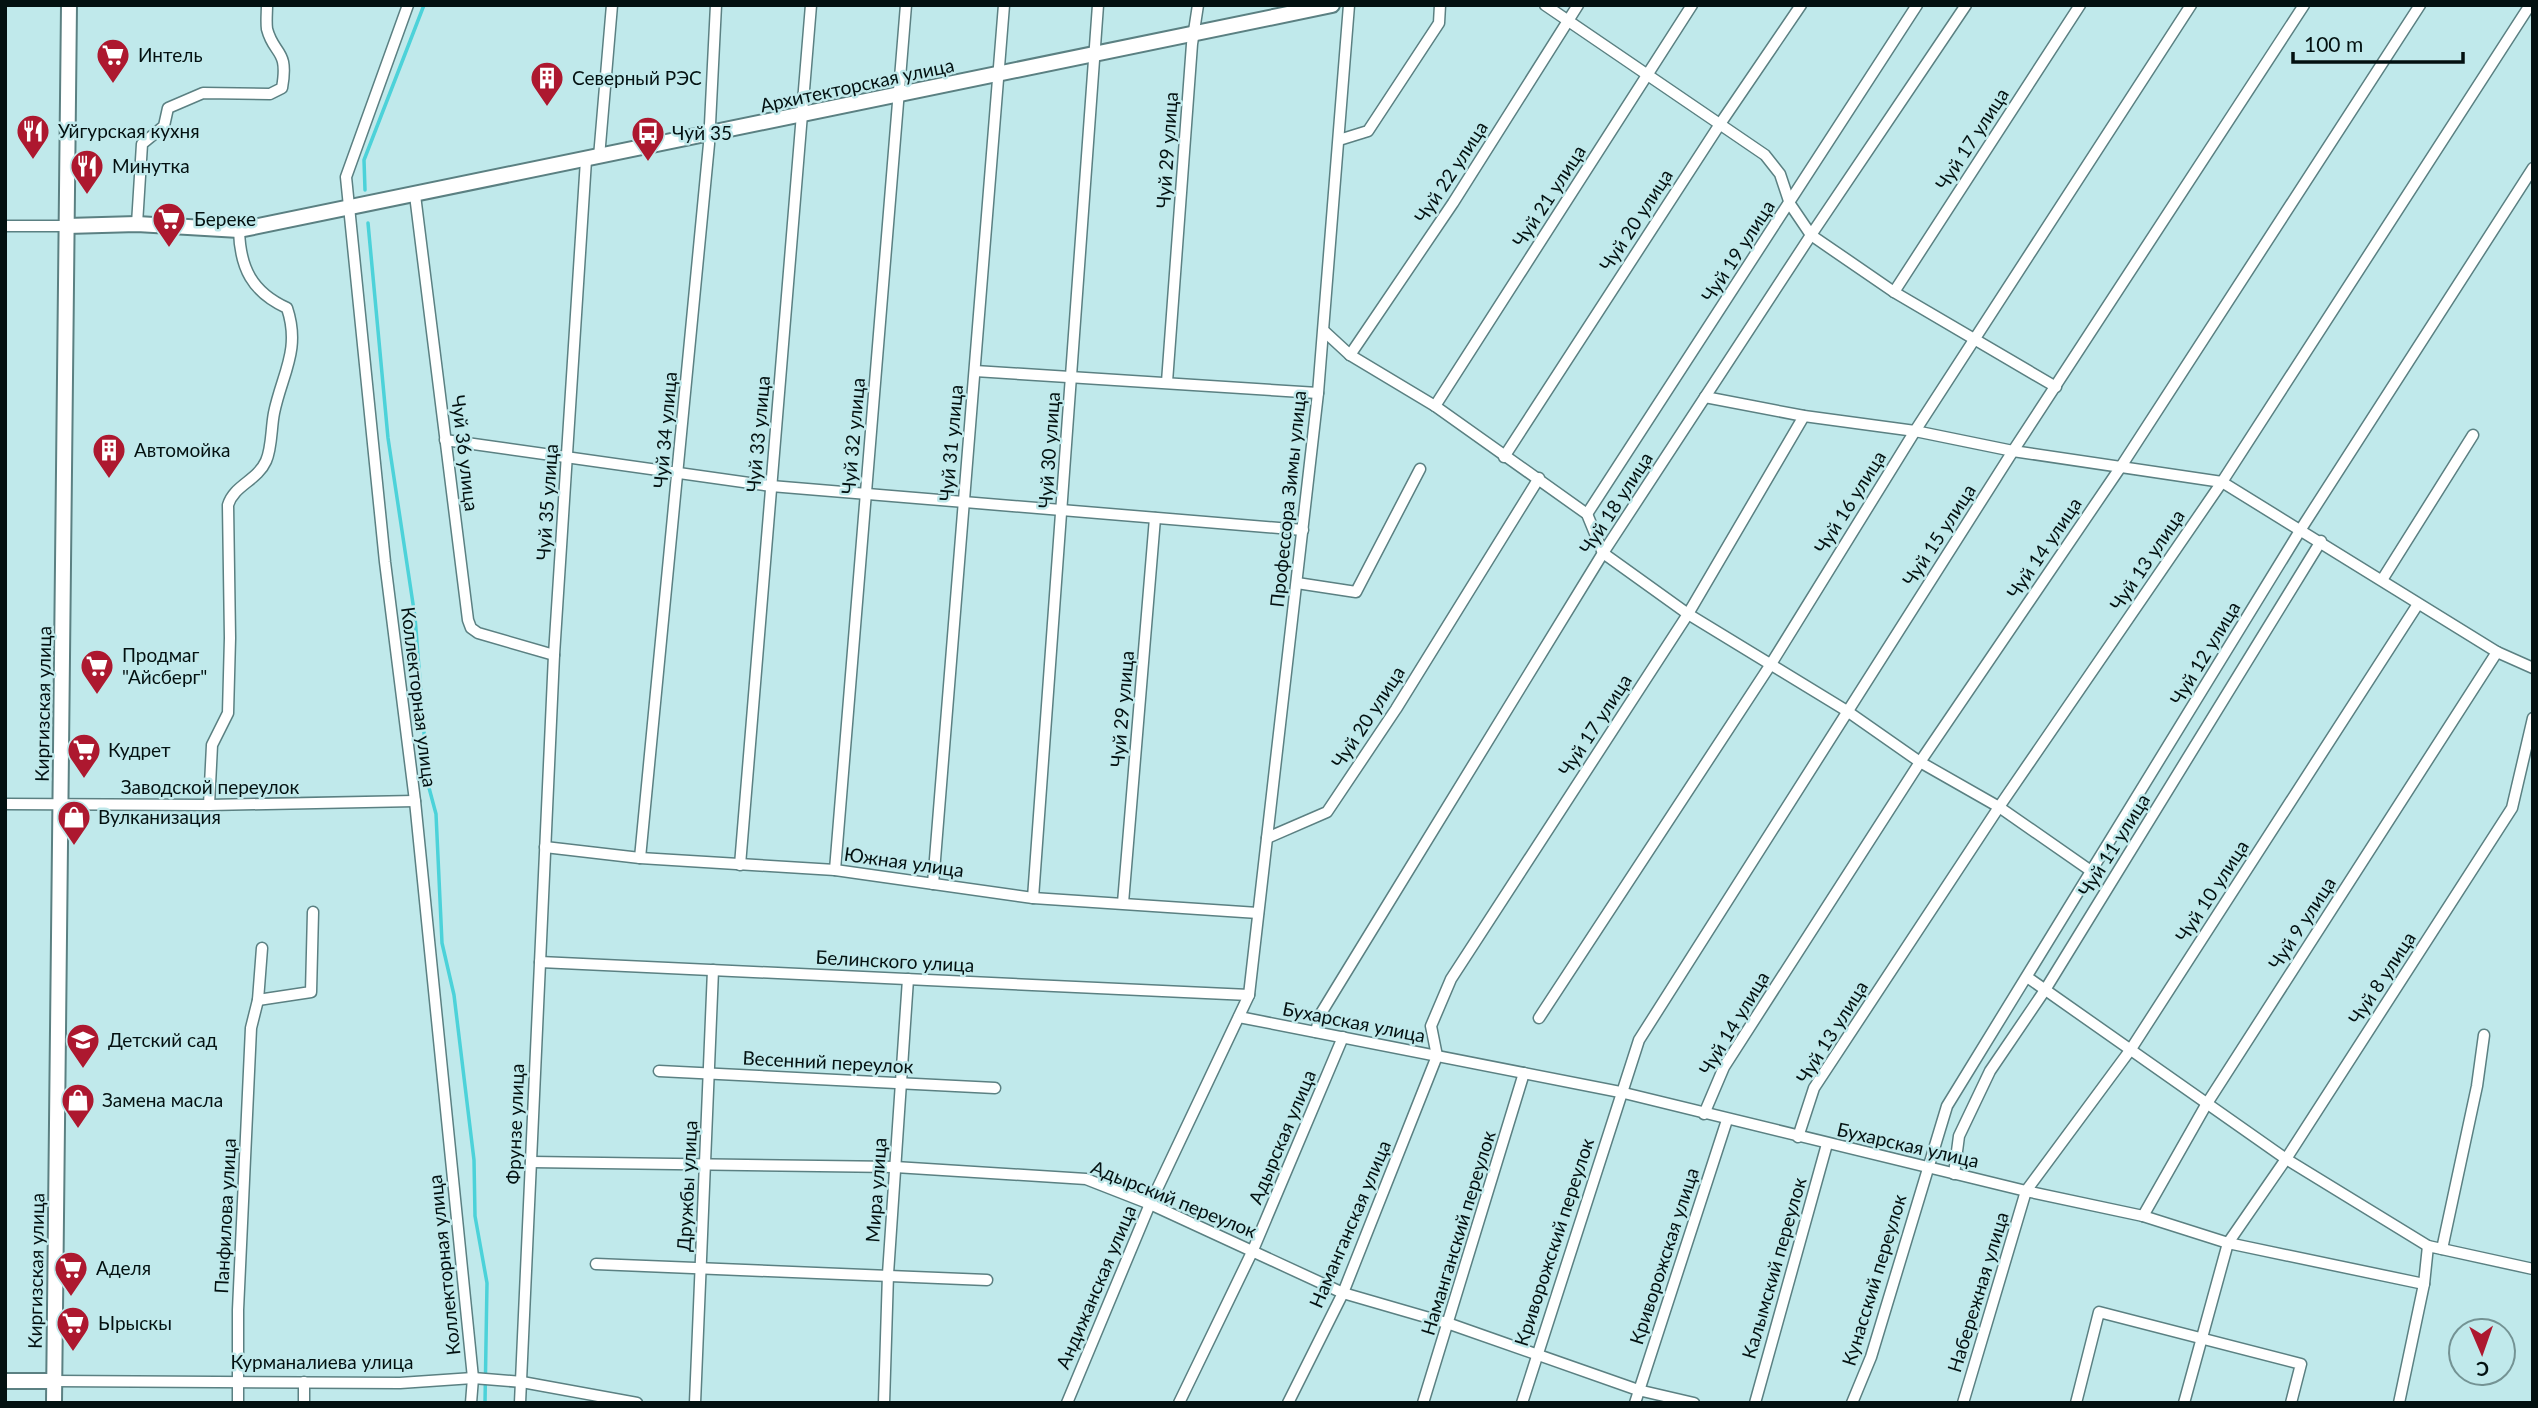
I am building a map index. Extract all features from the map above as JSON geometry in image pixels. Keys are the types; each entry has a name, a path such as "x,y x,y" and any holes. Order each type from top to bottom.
{"main road":[{"name":"Киргизская улица","path":"54,1403 69,5"},
{"name":"Архитекторская улица","path":"67,226 137,224 239,230 999,76 1332,5"},
{"name":"Курманалиева улица","path":"5,1381 54,1381"}],"street":[{"path":"137,224 142,144 164,126 168,108 203,93 270,94 282,88 285,70 282,54 267,30 267,5"},
{"name":"Коллекторная улица","path":"408,5 346,177 384,562 415,801 473,1378 471,1403"},
{"name":"Чуй 35 улица","path":"545,847 554,655 568,456 592,158 612,5"},
{"name":"Чуй 34 улица","path":"640,858 678,472 708,135 716,5"},
{"name":"Чуй 33 улица","path":"740,865 811,5"},
{"name":"Чуй 32 улица","path":"835,870 906,5"},
{"name":"Чуй 31 улица","path":"933,884 1004,5"},
{"name":"Чуй 30 улица","path":"1032,898 1098,5"},
{"name":"Чуй 29 улица","path":"1167,382 1198,5"},
{"name":"Профессора Зимы улица","path":"1249,995 1318,393 1349,5"},
{"path":"1339,140 1368,131 1439,23 1440,5"},
{"path":"1545,5 1765,155 1780,174 1790,204 1811,234 1894,292 1977,338 2056,387"},
{"name":"Чуй 22 улица","path":"1350,355 1453,203 1578,5"},
{"name":"Чуй 21 улица","path":"1435,406 1692,5"},
{"name":"Чуй 20 улица","path":"1504,457 1720,124 1801,5"},
{"name":"Чуй 19 улица","path":"1587,514 1917,5"},
{"name":"Чуй 18 улица","path":"1316,1032 1320,1015 1603,553 1811,234 1966,5"},
{"name":"Чуй 17 улица","path":"1894,292 2080,5"},
{"name":"Чуй 16 улица","path":"1539,1018 1771,664 1915,431 2191,5"},
{"name":"Чуй 15 улица","path":"1620,1092 1639,1040 2013,451 2304,5"},
{"name":"Чуй 14 улица","path":"1704,1114 1724,1067 1920,762 2122,465 2420,5"},
{"name":"Чуй 13 улица","path":"1798,1137 1814,1088 1999,807 2222,482 2530,5"},
{"name":"Чуй 12 улица","path":"1927,1167 1947,1105 2301,529 2533,168"},
{"name":"Чуй 36 улица","path":"415,195 471,628 554,655"},
{"path":"5,226 67,226"},
{"path":"209,805 212,745 228,713 228,505 232,492 250,480 266,462 275,410 290,365 293,326 287,308 266,299 252,282 242,254 239,230"},
{"path":"1324,331 1350,355 1435,406 1587,514 1603,553 1688,614 1847,711 1920,762 1999,807 2091,871"},
{"path":"975,371 1318,393"},
{"path":"1705,397 1804,416 1915,431 2013,451 2122,465 2222,482 2497,652 2533,668"},
{"name":"Чуй 17 улица","path":"1437,1056 1431,1026 1451,979 1688,614 1804,416"},
{"path":"2382,580 2473,435"},
{"path":"445,440 771,486 1303,530"},
{"path":"1297,583 1356,592 1420,469"},
{"name":"Чуй 20 улица","path":"1267,838 1327,812 1396,709 1539,478"},
{"name":"Чуй 29 улица","path":"1123,903 1155,519"},
{"name":"Чуй 11 улица","path":"1954,1174 1959,1136 1990,1071 2045,989 2321,541"},
{"name":"Чуй 10 улица","path":"2026,1191 2131,1049 2418,604"},
{"name":"Чуй 9 улица","path":"2143,1216 2206,1105 2497,652"},
{"name":"Чуй 8 улица","path":"2184,1403 2199,1338 2228,1243 2286,1159 2512,808 2533,718"},
{"name":"Заводской переулок","path":"5,804 209,805 415,801"},
{"name":"Южная улица","path":"545,847 640,858 835,870 1032,898 1258,912"},
{"name":"Фрунзе улица","path":"520,1403 545,847"},
{"path":"258,1000 311,992 313,912"},
{"name":"Панфилова улица","path":"238,1403 238,1310 250,1042 258,1000 262,948"},
{"name":"Белинского улица","path":"540,962 1249,995"},
{"name":"Дружбы улица","path":"695,1403 713,970"},
{"path":"2027,977 2286,1159 2428,1246 2533,1269"},
{"name":"Мира улица","path":"884,1403 888,1274 908,979"},
{"name":"Андижанская улица","path":"1067,1403 1150,1204 1249,995"},
{"name":"Бухарская улица","path":"1239,1017 1620,1092 1827,1144 2143,1216 2228,1243 2424,1284"},
{"path":"2442,1249 2477,1086 2484,1035"},
{"name":"Адырская улица","path":"1180,1403 1253,1250 1343,1037"},
{"name":"Наманганская улица","path":"1288,1403 1343,1293 1437,1056"},
{"name":"Весенний переулок","path":"659,1071 995,1088"},
{"name":"Наманганский переулок","path":"1423,1403 1450,1324 1524,1073"},
{"name":"Криворожский переулок","path":"1522,1403 1620,1092"},
{"name":"Криворожская улица","path":"1635,1403 1727,1120"},
{"name":"Калымский переулок","path":"1755,1403 1827,1144"},
{"name":"Адырский переулок","path":"531,1161 895,1167 1086,1179 1150,1204 1343,1293 1450,1324 1536,1357 1638,1390 1694,1403"},
{"name":"Кунасский переулок","path":"1852,1403 1871,1357 1927,1167"},
{"name":"Набережная улица","path":"1963,1403 2026,1191"},
{"path":"2399,1403 2424,1284 2428,1246"},
{"path":"596,1264 987,1280"},
{"path":"2076,1403 2099,1312 2301,1364 2291,1403"},
{"name":"Курманалиева улица","path":"54,1381 400,1383 473,1378 522,1382 637,1403"},
{"path":"304,1382 304,1403"}],"waterway":[{"path":"365,190 364,160 424,5"},
{"path":"368,223 388,438 415,617 428,784 436,814 442,943 454,995 474,1160 475,1216 487,1283 485,1403"}],"place":[{"name":"Интель","path":"113,85"},
{"name":"Северный РЭС","path":"547,108"},
{"name":"Уйгурская кухня","path":"33,161"},
{"name":"Чуй 35","path":"648,163"},
{"name":"Минутка","path":"87,196"},
{"name":"Береке","path":"169,249"},
{"name":"Автомойка","path":"109,480"},
{"name":"Продмаг \"Айсберг\"","path":"97,696"},
{"name":"Кудрет","path":"84,780"},
{"name":"Вулканизация","path":"74,847"},
{"name":"Детский сад","path":"83,1070"},
{"name":"Замена масла","path":"78,1130"},
{"name":"Аделя","path":"71,1298"},
{"name":"Ырыскы","path":"73,1353"}]}
